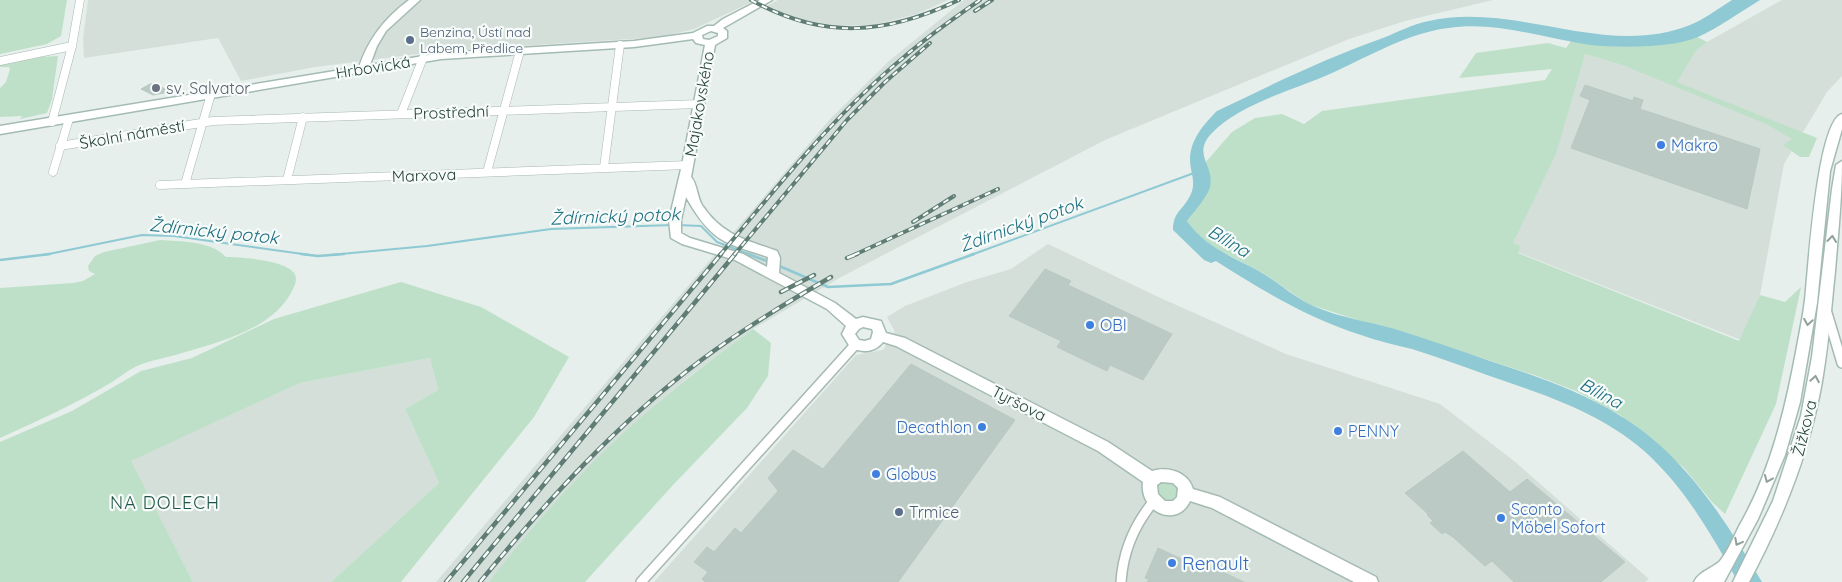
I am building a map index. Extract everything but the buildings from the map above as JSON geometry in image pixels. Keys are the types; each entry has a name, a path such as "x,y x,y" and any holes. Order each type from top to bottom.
{"main road":[{"path":"364,68 369,48 380,32 390,20 415,0"},
{"name":"Hrbovická","path":"0,130 424,58 620,45 696,36 702,30 717,28 762,1"},
{"path":"696,36 701,42 716,42 723,37 722,31 717,28"},
{"name":"Majakovského","path":"710,43 688,165 674,225 675,235 700,246 774,266"},
{"path":"1716,582 1751,519 1778,455 1793,402 1811,302 1821,194 1832,140 1842,117"},
{"name":"Žižkova","path":"1741,582 1764,541 1794,466 1810,410 1819,358 1833,226 1842,164"},
{"name":"Majakovského","path":"688,165 689,193 692,201 714,226 728,238 770,252 774,266"},
{"path":"774,266 831,306 854,325 848,334 851,342 854,344 870,346 880,336"},
{"name":"Tyršova","path":"854,325 863,322 872,323 879,328 880,336 900,342 1123,457 1136,465 1152,480"},
{"path":"1163,475 1175,478 1184,484 1187,494 1181,505 1174,508 1159,505 1154,501 1149,492 1152,480 1163,475"},
{"path":"1187,494 1215,502 1370,582"},
{"path":"1702,582 1726,565"}],"street":[{"path":"52,122 72,46 80,0"},
{"path":"604,167 620,45"},
{"path":"0,61 72,46"},
{"path":"487,172 520,51"},
{"path":"401,114 424,58"},
{"name":"Školní náměstí","path":"69,119 60,146 203,121 210,94"},
{"name":"Prostřední","path":"203,121 699,104"},
{"path":"286,180 303,117"},
{"path":"185,184 203,121"},
{"path":"53,172 60,146"},
{"name":"Marxova","path":"160,185 688,165"},
{"name":"Žižkova","path":"1825,309 1842,363"},
{"path":"641,582 854,344"},
{"path":"1121,582 1122,565 1129,538 1145,510 1154,501"}],"shaded area":[{"path":"88,0 756,0 694,29 661,37 442,51 315,67 241,81 218,38 84,58 83,39"},
{"path":"778,0 948,0 917,14 874,25 840,26 819,24 784,16 765,7"},
{"path":"964,0 1493,0 1405,21 1349,39 1105,140 843,276 753,329 655,405 576,480 525,537 489,582 436,582 830,119 889,61"},
{"path":"1782,0 1842,0 1842,76 1827,92 1784,164 1760,295 1741,340 1517,252 1513,243 1585,54 1625,66 1695,52 1707,42"},
{"path":"1048,244 1154,295 1286,354 1440,404 1514,461 1649,579 1645,582 654,582 856,355 883,350 895,332 887,317 905,306 967,282 1011,269"},
{"path":"430,358 438,390 405,409 439,483 331,582 193,582 130,461 300,383"}],"green space":[{"path":"0,0 67,0 61,36 47,44 0,54"},
{"path":"1697,37 1707,42 1695,52 1677,82 1817,138 1809,157 1800,157 1783,145 1792,139 1766,124 1625,66 1585,54 1556,154 1513,243 1520,246 1518,253 1739,341 1760,295 1785,302 1801,287 1776,404 1725,514 1712,502 1684,468 1620,415 1576,391 1537,376 1400,331 1370,324 1308,304 1263,273 1217,249 1195,233 1187,221 1202,201 1209,186 1209,171 1205,163 1232,132 1255,118 1282,114 1304,124 1322,111 1545,80 1552,69 1459,78 1476,53 1548,43 1566,48 1571,41 1603,46 1634,46"},
{"path":"58,56 52,99 47,113 20,119 22,116 0,117 0,88 6,82 10,69 9,67 0,67 0,65 40,57"},
{"path":"160,240 195,243 212,247 226,257 262,260 282,265 294,273 296,278 295,284 283,304 272,315 244,332 213,344 135,367 85,397 0,438 0,288 83,281 95,274 89,271 88,266 95,256 104,252"},
{"path":"401,282 481,307 569,357 534,417 401,582 331,582 439,483 405,409 438,390 430,358 300,383 131,461 193,582 0,582 0,442 72,411 141,371 192,358 274,319"},
{"path":"753,329 771,343 768,376 747,408 674,484 585,582 489,582 552,505 595,460 683,382"},
{"path":"1163,481 1175,485 1179,497 1173,501 1168,501 1157,496 1156,486"}],"water":[{"path":"1732,0 1760,0 1698,37 1668,44 1628,47 1590,45 1502,28 1466,26 1431,31 1398,42 1318,79 1262,101 1221,124 1206,141 1204,148 1211,179 1209,191 1187,221 1210,244 1264,274 1307,303 1318,308 1341,316 1412,334 1538,377 1588,398 1619,415 1663,449 1701,489 1733,534 1762,582 1738,582 1707,529 1672,479 1643,450 1608,425 1569,405 1528,389 1422,352 1367,337 1304,312 1216,261 1211,263 1204,260 1173,230 1175,219 1193,189 1190,160 1193,144 1200,130 1211,117 1217,111 1341,54 1417,24 1461,17 1494,18 1626,36 1658,34 1696,23"}],"waterway":[{"name":"Ždírnický potok","path":"971,255 1194,173"},
{"name":"Ždírnický potok","path":"330,255 427,246 551,229 673,225"},
{"name":"Ždírnický potok","path":"678,225 701,226 717,242 751,255"},
{"name":"Ždírnický potok","path":"47,254 142,235 174,236 310,255"},
{"name":"Ždírnický potok","path":"0,260 47,254"},
{"name":"Ždírnický potok","path":"301,254 318,256 344,254"},
{"name":"Ždírnický potok","path":"748,254 770,262"},
{"name":"Ždírnický potok","path":"777,265 828,287 891,284 974,254"}],"railway":[{"path":"751,0 778,13 804,22 829,27 855,28 880,26 906,20 932,12 959,0"},
{"path":"720,255 786,177 854,102 913,49 980,0"},
{"path":"975,11 992,0"},
{"path":"734,255 847,120 885,82 930,43"},
{"path":"854,255 998,189"},
{"path":"913,222 954,196"},
{"path":"446,582 721,254"},
{"path":"463,582 735,254"},
{"path":"847,258 857,254"},
{"path":"781,292 814,275"},
{"path":"480,582 556,494 639,411 669,385 731,338 831,277"}],"place":[{"name":"Benzina, Ústí nad Labem, Předlice","path":"410,40"},
{"name":"sv. Salvator","path":"156,88"},
{"name":"Makro","path":"1661,145"},
{"name":"OBI","path":"1090,325"},
{"name":"Decathlon","path":"982,427"},
{"name":"PENNY","path":"1338,431"},
{"name":"Globus","path":"876,474"},
{"name":"Trmice","path":"899,512"},
{"name":"Sconto Möbel Sofort","path":"1501,518"},
{"name":"Renault","path":"1172,563"}],"district":[{"name":"NA DOLECH","path":"165,502"}],"water label":[{"name":"Bílina","path":"1229,241"},
{"name":"Bílina","path":"1601,393"}]}
